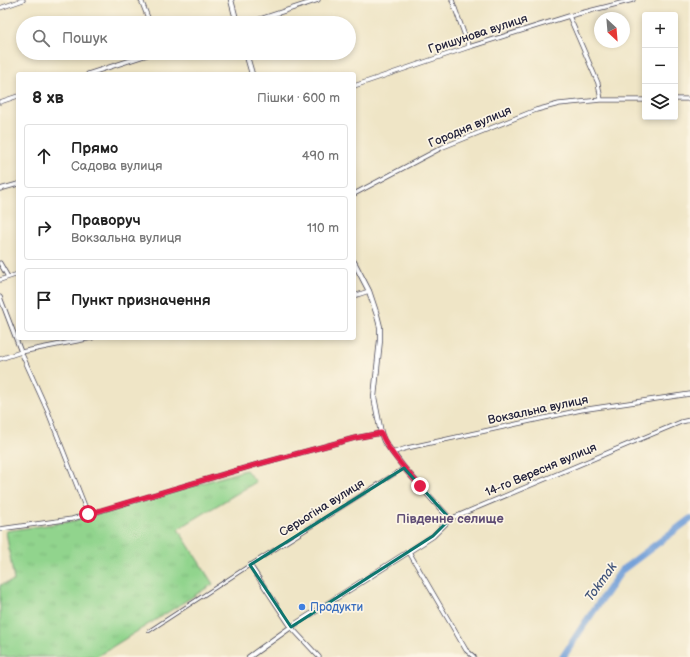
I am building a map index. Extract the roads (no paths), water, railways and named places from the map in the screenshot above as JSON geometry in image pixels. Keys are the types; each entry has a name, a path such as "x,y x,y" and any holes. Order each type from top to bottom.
{"street":[{"path":"0,8 23,0"},
{"path":"141,0 147,16"},
{"path":"232,0 235,16"},
{"path":"269,16 318,0"},
{"path":"452,0 469,47"},
{"name":"Гришунова вулиця","path":"356,85 469,47 569,16 633,0"},
{"path":"569,16 598,83 601,100"},
{"path":"94,72 131,60"},
{"path":"248,60 251,72"},
{"path":"0,102 16,97"},
{"path":"678,99 690,99"},
{"name":"Городня вулиця","path":"356,193 443,147 536,110 559,104 601,100 642,100"},
{"path":"0,189 16,185"},
{"path":"0,263 8,277"},
{"path":"356,266 369,291 377,315 380,340 374,397 381,433 384,441 404,468 450,519"},
{"path":"0,280 16,275"},
{"path":"356,295 369,291"},
{"path":"0,297 16,339"},
{"path":"16,340 48,412 88,514"},
{"path":"0,359 21,352 82,340"},
{"name":"Вокзальна вулиця","path":"392,453 407,448 581,410 690,394"},
{"name":"14-го Вересня вулиця","path":"249,657 291,627 433,536 450,519 586,461 681,422 690,420"},
{"path":"0,529 72,519 255,465 355,438 381,433"},
{"name":"Серьогіна вулиця","path":"149,631 250,565 404,468"},
{"path":"409,552 466,650 474,657"},
{"path":"250,565 291,627 319,657"}],"waterway":[{"name":"Tokmak","path":"563,657 622,570 690,519"}],"place":[{"name":"Продукти","path":"302,607"}],"district":[{"name":"Південне селище","path":"450,519"}]}
